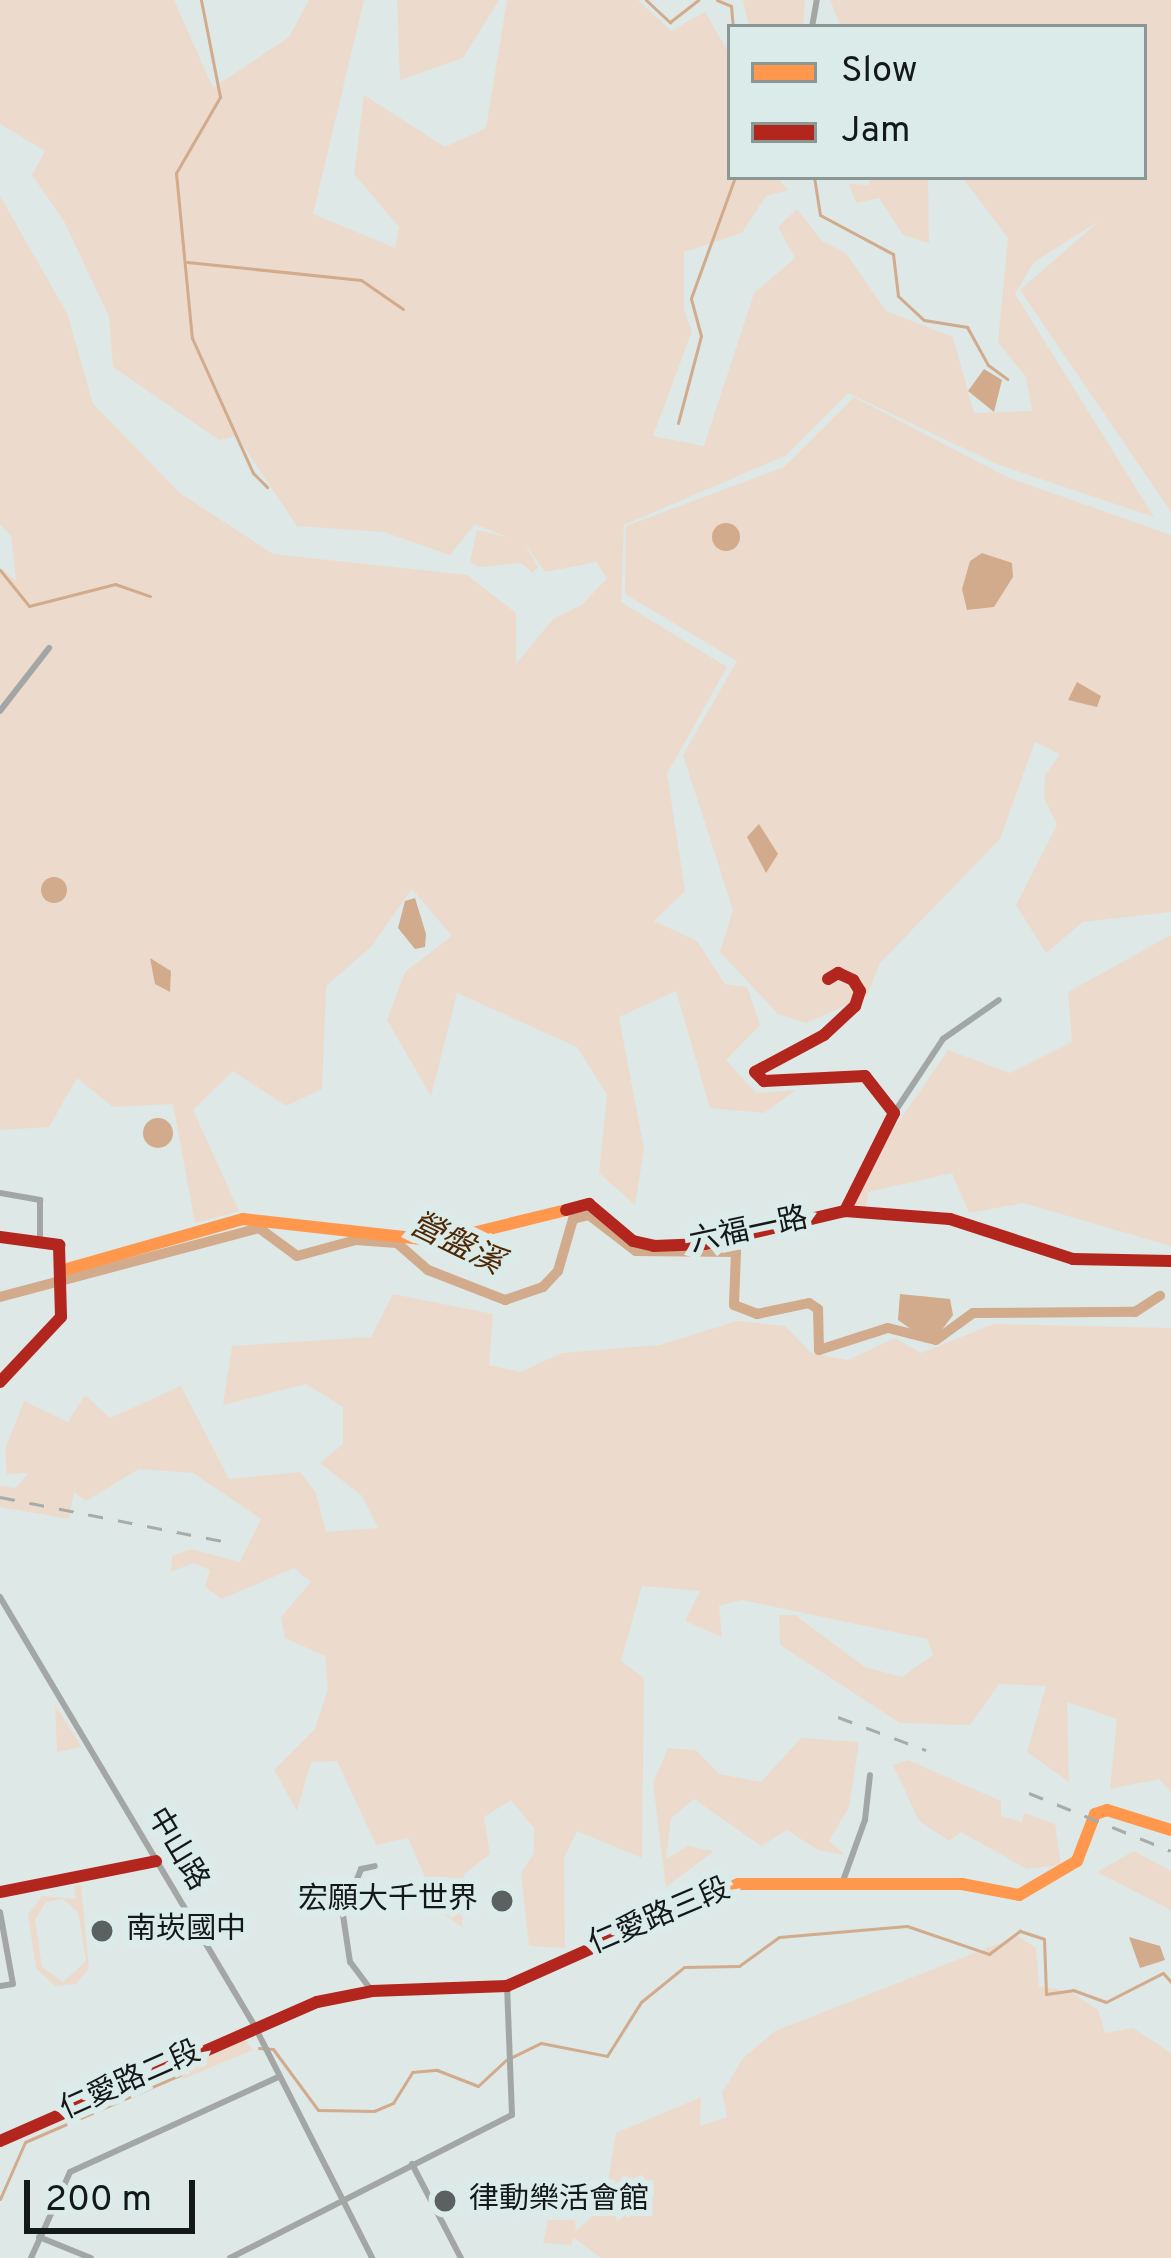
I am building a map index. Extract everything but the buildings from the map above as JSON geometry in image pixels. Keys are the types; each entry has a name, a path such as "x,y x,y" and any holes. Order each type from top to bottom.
{"street":[{"path":"0,711 49,648"},
{"path":"828,979 838,973 854,980 855,1006 824,1034 760,1064 758,1077 866,1076 894,1113"},
{"path":"844,1211 894,1113 943,1039 999,1000"},
{"path":"0,1193 40,1200 39,1241"},
{"name":"六福一路","path":"60,1276 243,1220 440,1241 595,1204 633,1241 677,1247 844,1211 950,1219 1073,1259 1171,1261"},
{"path":"0,1237 59,1245 60,1276 58,1322 0,1382"},
{"name":"中山路","path":"0,1597 255,2027 372,2258"},
{"path":"843,1881 865,1820 870,1775"},
{"name":"仁愛路三段","path":"255,2027 372,1991 507,1986 726,1887 758,1879 1030,1894 1077,1861 1095,1814 1107,1810 1171,1830"},
{"path":"0,1892 156,1861"},
{"path":"372,1991 350,1962 343,1915 361,1869 375,1866"},
{"path":"0,1912 14,1984 0,1986"},
{"path":"230,2258 512,2115 507,1986"},
{"name":"仁愛路二段","path":"2,2137 255,2027"},
{"path":"31,2258 70,2172 278,2077"},
{"path":"412,2164 461,2258"},
{"path":"39,2236 91,2258"}],"shaded area":[{"path":"0,0 174,0 213,88 289,37 309,0 364,0 313,214 395,248 399,227 354,174 364,95 445,147 486,128 507,0 638,0 671,31 705,12 727,50 727,180 779,180 789,190 766,196 742,233 684,252 684,310 692,331 653,436 704,446 754,293 795,258 778,227 797,209 822,241 846,253 886,311 953,337 974,413 1032,411 1026,377 998,342 1008,238 964,180 1147,180 1147,24 840,24 830,0 1171,0 1171,512 1020,290 1099,221 1034,262 1015,294 1154,517 999,465 848,393 785,456 624,525 621,602 727,667 667,774 685,891 654,921 697,941 725,984 747,987 760,1025 726,1060 756,1093 796,1090 764,1113 710,1108 676,991 619,1017 644,1149 635,1205 599,1173 607,1095 577,1047 457,993 431,1096 387,1020 405,972 452,936 412,889 371,947 326,986 322,1089 286,1106 233,1071 193,1110 239,1211 195,1223 173,1104 113,1107 77,1078 49,1127 0,1130 0,567 16,581 11,536 0,524 0,196 67,313 93,404 180,493 273,554 467,575 516,613 516,664 553,619 582,605 607,578 596,562 545,572 524,542 538,567 533,573 521,563 480,567 470,562 477,530 507,537 475,524 450,555 384,532 297,526 237,436 219,440 113,367 109,317 64,221 32,175 45,151 0,124"},
{"path":"397,0 499,0 463,58 400,80"},
{"path":"743,0 805,0 803,24 748,24"},
{"path":"869,180 928,180 929,243 903,235 879,198 856,203 849,184 869,185"},
{"path":"984,369 1002,380 994,412 968,391"},
{"path":"854,397 1007,477 1171,535 1171,912 1083,922 1046,953 1016,905 1057,825 1044,798 1045,775 1060,754 1035,742 1000,839 880,963 867,996 806,1023 778,1014 720,952 733,910 683,755 737,661 625,594 626,526 784,467"},
{"path":"726,523 736,527 740,537 736,547 726,551 716,547 712,537 716,527"},
{"path":"982,553 1012,563 1013,577 994,607 967,610 962,589 970,561"},
{"path":"1077,682 1101,696 1097,707 1068,700"},
{"path":"759,824 778,854 766,873 747,837"},
{"path":"54,877 67,890 54,903 41,890"},
{"path":"415,898 426,934 425,947 415,949 398,928 405,901"},
{"path":"1171,935 1171,1246 1023,1203 969,1213 952,1173 868,1192 866,1207 852,1203 862,1175 948,1050 1010,1073 1072,1042 1068,992"},
{"path":"150,958 171,971 170,992 155,984"},
{"path":"158,1118 169,1122 173,1133 169,1144 158,1148 147,1144 143,1133 147,1122"},
{"path":"393,1294 493,1314 489,1365 520,1372 562,1353 660,1345 737,1321 785,1326 811,1353 848,1360 895,1338 921,1353 994,1324 1171,1328 1171,1792 1159,1779 1110,1789 1117,1719 1067,1702 1069,1782 1027,1752 1046,1686 999,1684 970,1725 900,1723 780,1645 779,1615 795,1615 865,1667 902,1677 933,1655 927,1639 742,1600 719,1606 722,1637 685,1621 700,1591 642,1586 621,1661 644,1678 642,1858 577,1831 564,1858 565,1948 529,1946 521,1873 534,1853 534,1828 511,1800 484,1817 490,1854 464,1874 462,1927 440,1912 408,1838 376,1845 337,1761 311,1762 297,1811 274,1770 315,1729 328,1689 325,1656 285,1638 281,1617 311,1582 294,1568 222,1599 205,1587 210,1570 193,1563 171,1572 172,1556 190,1549 240,1562 261,1519 193,1473 139,1469 86,1501 74,1492 69,1519 0,1507 0,1486 16,1488 28,1473 7,1474 5,1449 24,1401 68,1422 85,1395 110,1418 181,1386 229,1479 300,1472 316,1493 326,1532 378,1528 362,1496 320,1463 343,1444 343,1407 306,1384 223,1405 232,1346 371,1337"},
{"path":"900,1294 950,1299 953,1315 938,1335 918,1334 898,1320"},
{"path":"55,1705 81,1746 81,1747 57,1752"},
{"path":"801,1738 859,1742 849,1807 829,1841 845,1855 818,1850 787,1830 761,1846 694,1799 671,1818 666,1859 688,1846 714,1851 666,1887 653,1783 668,1748 696,1750 719,1774 761,1782"},
{"path":"908,1760 1001,1801 1001,1816 1022,1822 1024,1813 1055,1824 1061,1865 1027,1869 961,1832 949,1841 919,1821 893,1765"},
{"path":"1134,1851 1171,1871 1171,1910 1097,1872"},
{"path":"81,1885 89,1968 76,1984 55,1986 36,1968 28,1915 42,1896 76,1899 74,1886","holes":["63,1899 78,1912 86,1961 63,1982 42,1967 35,1920 46,1902"]},
{"path":"1018,1936 1036,1948 1039,1986 1071,1992 1098,2010 1105,2033 1133,2028 1171,2053 1171,2258 601,2258 574,2238 571,2245 543,2243 548,2220 575,2220 576,2231 604,2206 616,2133 701,2097 700,2126 727,2117 722,2093 743,2058 775,2031"},
{"path":"1129,1937 1160,1946 1165,1960 1140,1968"},
{"path":"245,2040 253,2050 183,2079 178,2067"}],"waterway":[{"path":"201,0 220,97 176,173 192,338 253,473 267,487"},
{"path":"646,0 670,22 698,0"},
{"path":"717,0 731,6 733,24"},
{"path":"678,423 701,336 691,298 734,180"},
{"path":"814,180 820,215 893,254 898,296 924,320 967,327 988,365 1007,379"},
{"path":"187,262 361,280 403,309"},
{"path":"0,570 29,606 115,584 150,596"},
{"name":"營盤溪","path":"0,1297 259,1228 297,1256 356,1240 397,1243 428,1270 505,1300 543,1287 558,1271 573,1219 589,1215 636,1251 736,1252 734,1305 757,1314 809,1303 818,1309 819,1350 888,1328 936,1340 973,1313 1135,1312 1160,1296"},
{"path":"259,2048 273,2049 318,2110 374,2111 393,2103 412,2072 437,2070 478,2086 506,2060 541,2043 607,2056 641,2002 684,1967 739,1966 779,1937 907,1926 989,1954 1020,1931 1044,1939 1046,1994 1073,1990 1106,2002 1163,1973 1171,1982"},
{"path":"0,2199 25,2142 180,2075"}],"railway":[{"path":"0,1497 233,1543"},
{"path":"838,1717 926,1750"},
{"path":"1029,1793 1171,1851"}],"traffic: slow":[{"path":"60,1271 243,1219 440,1241 566,1210"},
{"path":"635,1929 738,1884 962,1884 1019,1895 1077,1861 1095,1814 1107,1810 1171,1830"}],"traffic: jam":[{"path":"828,979 838,973 853,980 860,991 855,1006 824,1035 755,1072 764,1081 865,1076 894,1113 845,1211"},
{"path":"566,1210 589,1204 633,1241 654,1246 705,1244 845,1211 950,1219 1073,1259 1171,1261"},
{"path":"0,1237 59,1245 61,1317 0,1382"},
{"path":"0,1892 156,1861"},
{"path":"0,2141 317,2002 372,1991 507,1986 635,1929"}],"place":[{"name":"宏願大千世界","path":"502,1901"},
{"name":"南崁國中","path":"102,1931"},
{"name":"律動樂活會館","path":"445,2201"}]}
